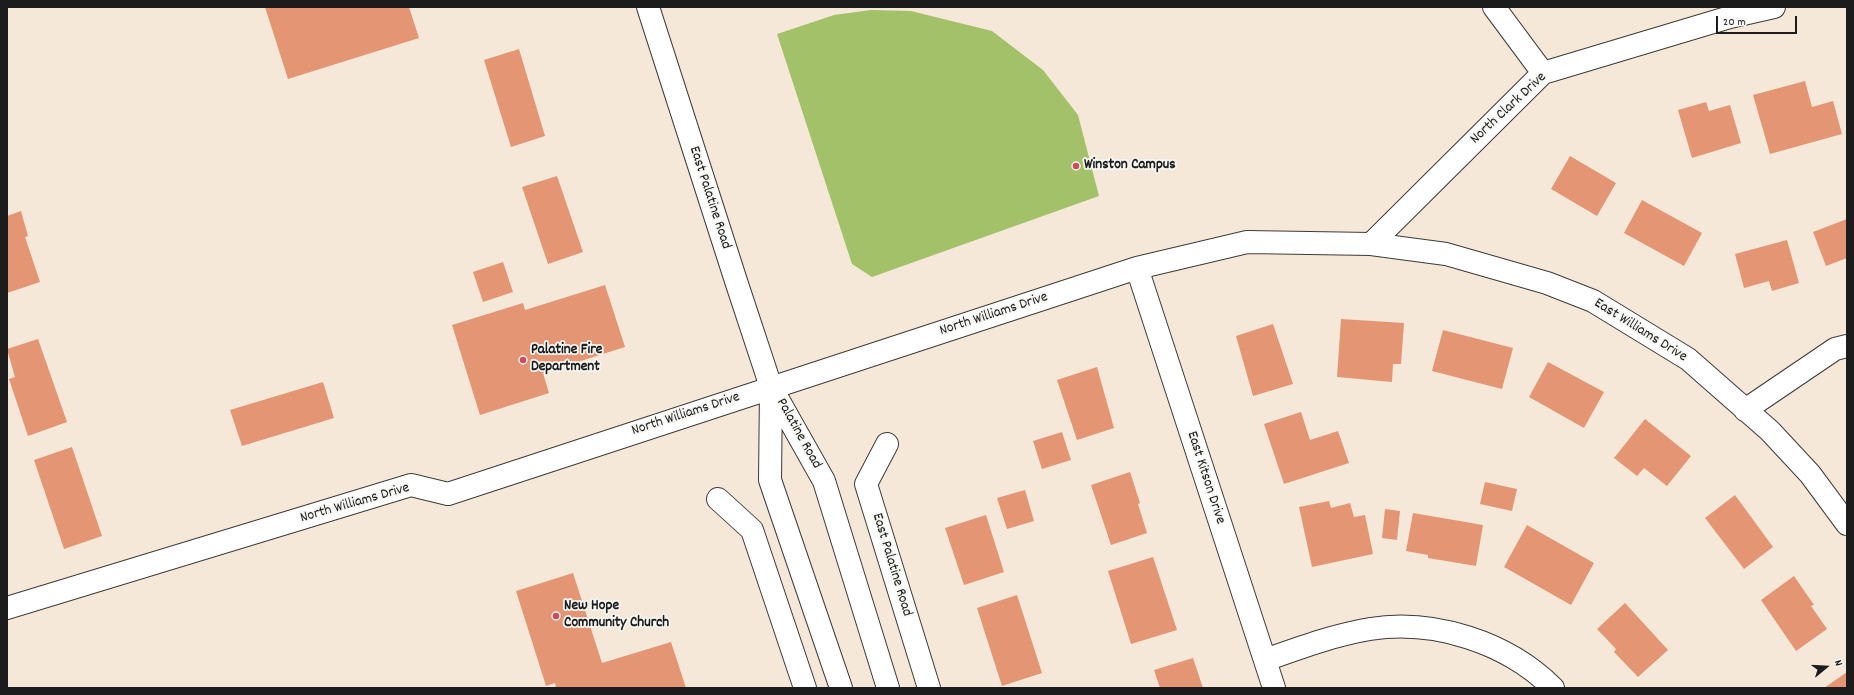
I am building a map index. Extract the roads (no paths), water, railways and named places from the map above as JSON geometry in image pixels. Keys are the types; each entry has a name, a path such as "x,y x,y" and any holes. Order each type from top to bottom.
{"street":[{"name":"East Palatine Road","path":"648,7 733,274 771,387"},
{"path":"1494,7 1543,72"},
{"name":"North Clark Drive","path":"1371,244 1543,72 1730,17 1774,7"},
{"name":"North Williams Drive","path":"7,608 412,485 448,494 1137,268 1247,242 1371,244"},
{"name":"East Williams Drive","path":"1371,244 1446,254 1547,283 1593,301 1688,359 1770,432 1810,474 1847,524"},
{"name":"East Kitson Drive","path":"1137,268 1274,688"},
{"path":"1745,410 1835,349 1847,346"},
{"name":"Palatine Road","path":"771,387 770,480 841,688"},
{"name":"Palatine Road","path":"771,387 824,481 888,688"},
{"name":"East Palatine Road","path":"887,444 866,484 929,688"},
{"path":"718,499 752,530 805,688"},
{"path":"1265,660 1308,645 1350,633 1392,627 1423,628 1457,635 1485,644 1515,658 1541,676 1553,688"}],"place":[{"name":"Winston Campus","path":"1076,166"},
{"name":"Palatine Fire Department","path":"523,360"},
{"name":"New Hope Community Church","path":"556,616"}]}
